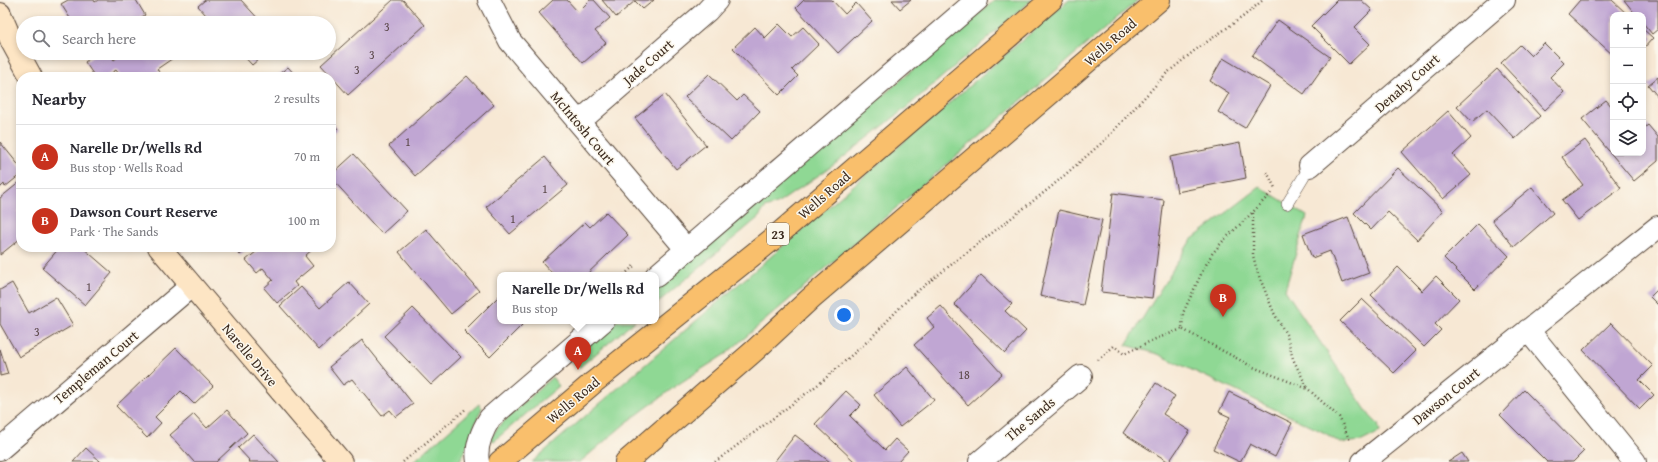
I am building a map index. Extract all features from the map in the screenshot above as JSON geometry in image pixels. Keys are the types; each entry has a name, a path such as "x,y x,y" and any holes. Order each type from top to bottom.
{"main road":[{"name":"Wells Road","path":"500,462 594,382 780,232 1052,0"},
{"name":"Wells Road","path":"626,462 743,361 817,293 1159,0"}],"street":[{"name":"McIntosh Court","path":"489,0 510,41 686,250"},
{"name":"Jade Court","path":"579,122 707,11 717,0"},
{"path":"659,273 977,0"},
{"name":"Denahy Court","path":"1310,166 1504,0"},
{"path":"0,14 6,36 16,52"},
{"path":"21,60 28,72"},
{"name":"Dawson Court","path":"1364,462 1658,227"},
{"name":"Narelle Drive","path":"163,252 341,462"},
{"name":"Templeman Court","path":"0,449 191,286"},
{"path":"478,462 477,456 482,431 490,418 600,324"},
{"path":"1528,330 1635,462"},
{"name":"The Sands","path":"980,462 1081,376"}],"lane":[{"path":"1287,204 1310,166"}],"path":[{"path":"715,462 820,383 870,339 912,296 1051,187 1105,140 1166,74 1263,0"},
{"path":"1182,329 1183,313 1212,254 1275,188 1267,172"},
{"path":"1253,212 1253,255 1257,271 1269,301 1287,336 1293,359 1308,389"},
{"path":"1081,376 1114,346 1124,354 1153,340 1182,329 1252,367 1308,389 1339,417 1345,429"}],"green space":[{"path":"995,0 1032,0 907,107 835,164 777,204 765,208 759,217 659,301 659,285"},
{"path":"1069,0 1138,0 727,353 677,385 626,423 580,462 532,462"},
{"path":"1260,187 1307,216 1285,290 1370,416 1378,424 1380,432 1362,441 1340,443 1325,433 1158,354 1126,345 1191,240"},
{"path":"613,324 631,324 580,367 571,360"},
{"path":"552,377 559,386 494,441 490,439 498,427"},
{"path":"479,404 482,408 466,449 459,462 413,462"}],"building":[{"path":"68,0 94,0 95,2 98,0 136,0 145,15 69,16 61,4"},
{"path":"205,0 241,0 256,16 207,16 198,6"},
{"path":"393,0 403,0 425,25 348,95 336,82 336,72 327,72 321,65 327,60 336,60 336,51"},
{"path":"553,0 567,0 578,12 590,0 594,0 610,18 595,31 606,43 583,63 539,13"},
{"path":"602,0 654,0 643,9 635,1 616,17"},
{"path":"804,0 832,0 845,14 856,3 872,21 838,53 796,8"},
{"path":"892,0 911,0 900,9"},
{"path":"1337,0 1361,0 1372,10 1354,28 1370,44 1349,64 1311,26"},
{"path":"1580,0 1612,0 1625,12 1610,12 1610,52 1568,14"},
{"path":"1624,0 1658,0 1658,29 1652,34 1646,27 1646,12 1634,12"},
{"path":"1278,20 1330,57 1304,94 1252,56"},
{"path":"779,24 792,37 803,27 819,44 792,70 798,76 779,95 733,48 755,27 765,38"},
{"path":"1646,32 1653,38 1646,46"},
{"path":"1544,43 1564,63 1550,77 1564,92 1545,110 1501,63 1520,45 1531,56"},
{"path":"1223,58 1270,86 1245,128 1218,112 1229,93 1210,81"},
{"path":"88,60 170,60 157,69 159,72 117,72 116,70 113,72 92,72 85,62"},
{"path":"247,60 258,60 252,65"},
{"path":"288,67 292,72 282,72"},
{"path":"1497,69 1540,116 1515,139 1487,109 1472,122 1457,106"},
{"path":"709,74 737,101 743,95 760,111 731,141 685,97"},
{"path":"467,76 494,105 415,176 389,146"},
{"path":"1658,77 1658,97 1648,85"},
{"path":"665,94 706,145 676,169 635,118"},
{"path":"1606,100 1610,105 1610,152 1582,119"},
{"path":"1448,111 1471,138 1453,155 1471,175 1443,199 1402,152"},
{"path":"1648,125 1658,137 1658,161 1634,181 1613,156 1646,156 1646,127"},
{"path":"1585,140 1621,188 1578,220 1562,200 1583,185 1562,157"},
{"path":"0,142 16,162 16,178 5,187 4,184 0,188"},
{"path":"1240,143 1246,178 1177,192 1170,157"},
{"path":"354,154 407,211 382,234 336,183 336,170"},
{"path":"545,157 568,185 510,234 486,207"},
{"path":"1398,168 1443,211 1417,240 1388,212 1371,230 1354,213"},
{"path":"16,185 16,242 0,255 0,198"},
{"path":"1532,187 1553,213 1514,247 1492,220"},
{"path":"1113,193 1164,200 1152,298 1101,292"},
{"path":"1059,210 1102,220 1083,305 1040,296"},
{"path":"606,212 628,235 589,272 551,272 542,262 585,222 590,227"},
{"path":"1348,217 1369,273 1342,283 1330,251 1312,258 1303,234"},
{"path":"1478,224 1509,256 1475,289 1444,258"},
{"path":"426,229 479,291 451,314 399,252"},
{"path":"56,252 88,252 112,273 85,305 42,268"},
{"path":"256,252 309,252 305,256 313,266 294,282 297,286 277,303 264,288 273,280 263,268 257,273 246,260"},
{"path":"1398,267 1422,291 1436,276 1459,299 1435,324 1441,330 1424,347 1371,295"},
{"path":"981,275 1012,304 1005,311 1026,331 1005,353 954,304"},
{"path":"349,282 369,304 319,350 280,306 301,287 320,308"},
{"path":"12,283 29,313 56,297 73,325 19,357 0,324 0,290"},
{"path":"1658,289 1658,305 1650,297"},
{"path":"497,298 497,324 523,324 490,357 464,331"},
{"path":"1362,299 1416,351 1394,373 1340,321"},
{"path":"941,306 1002,374 968,405 914,345 934,327 927,318"},
{"path":"413,308 461,357 431,385 384,336"},
{"path":"1611,323 1653,366 1639,380 1654,395 1640,409 1583,350"},
{"path":"362,340 413,404 396,417 390,410 382,416 352,379 343,385 329,367"},
{"path":"176,348 213,386 194,404 181,391 155,417 161,423 147,438 116,406"},
{"path":"0,349 8,374 0,376"},
{"path":"907,367 934,400 900,427 874,395"},
{"path":"1156,383 1175,396 1163,414 1190,431 1169,462 1123,433"},
{"path":"1524,390 1584,451 1573,462 1547,462 1500,415"},
{"path":"846,391 861,405 850,416 885,450 895,439 908,451 898,462 855,462 815,424"},
{"path":"1229,392 1292,423 1275,457 1250,444 1240,462 1213,449 1230,417 1219,412"},
{"path":"227,410 247,433 216,462 194,462 170,435 194,414 207,428"},
{"path":"253,434 279,462 249,462 250,461 238,448"},
{"path":"795,435 830,462 774,462"},
{"path":"86,448 101,462 73,462"},
{"path":"1462,453 1468,462 1448,462"}],"place":[{"name":"Dawson Court Reserve","path":"1223,317"},
{"name":"Narelle Dr/Wells Rd","path":"578,370"}]}
